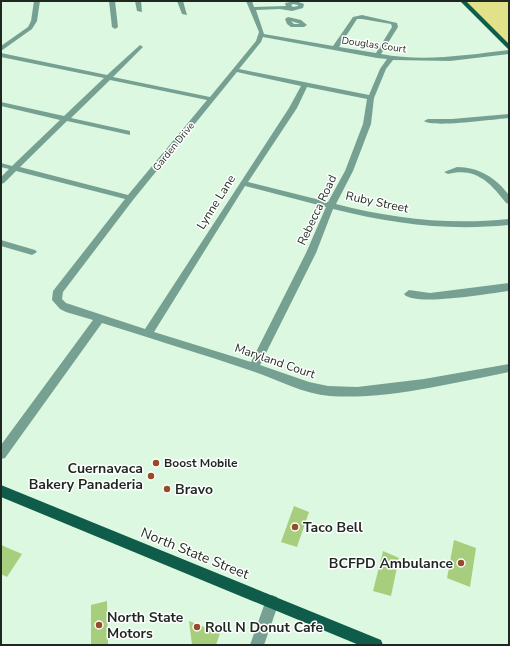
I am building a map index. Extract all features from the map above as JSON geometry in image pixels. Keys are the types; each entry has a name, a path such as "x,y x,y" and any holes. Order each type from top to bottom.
{"main road":[{"path":"463,1 509,48"},
{"name":"North State Street","path":"1,491 376,645"}],"street":[{"path":"1,49 30,28 34,21 37,1"},
{"path":"112,1 115,27"},
{"path":"138,1 140,11"},
{"path":"180,1 185,14"},
{"path":"249,1 261,35"},
{"path":"252,9 280,7 292,9"},
{"path":"280,7 288,19"},
{"path":"334,48 355,18 362,17 394,24 395,27 377,56"},
{"name":"Douglas Court","path":"261,35 391,58 450,59 509,52"},
{"name":"Garden Drive","path":"62,285 130,198 259,41 261,35"},
{"path":"1,181 140,47"},
{"path":"1,55 211,99"},
{"name":"Rebecca Road","path":"254,367 311,253 331,205 348,171 367,124 371,98 383,70 391,58"},
{"path":"234,70 371,98"},
{"name":"Lynne Lane","path":"147,334 242,182 293,108 305,85"},
{"path":"1,104 128,133"},
{"path":"428,121 452,121 509,116"},
{"path":"1,165 130,198"},
{"path":"448,172 460,169 469,170 481,175 497,186 509,201"},
{"name":"Ruby Street","path":"242,182 331,205 407,222 433,225 467,226 509,222"},
{"path":"1,243 32,252"},
{"name":"Maryland Court","path":"62,285 56,297 63,306 254,367 309,387 328,391 357,392 424,384 509,368"},
{"path":"409,294 430,297 509,287"},
{"path":"1,454 100,319"},
{"path":"257,645 272,602"}],"shaded area":[{"path":"462,1 509,1 509,49"}],"building":[{"name":"Taco Bell","path":"294,506 309,512 297,547 281,542"},
{"name":"BCFPD Ambulance","path":"454,540 476,548 470,587 447,578"},
{"path":"1,545 22,554 7,577 1,574"},
{"path":"383,551 399,558 391,596 373,591"},
{"name":"North State Motors","path":"107,601 108,645 91,645 91,605"},
{"name":"Roll N Donut Cafe","path":"189,621 220,633 216,645 192,645"}],"place":[{"name":"Boost Mobile","path":"156,463"},
{"name":"Cuernavaca Bakery Panaderia","path":"151,476"},
{"name":"Bravo","path":"167,489"},
{"name":"Taco Bell","path":"295,527"},
{"name":"BCFPD Ambulance","path":"461,563"},
{"name":"North State Motors","path":"99,625"},
{"name":"Roll N Donut Cafe","path":"197,627"}]}
